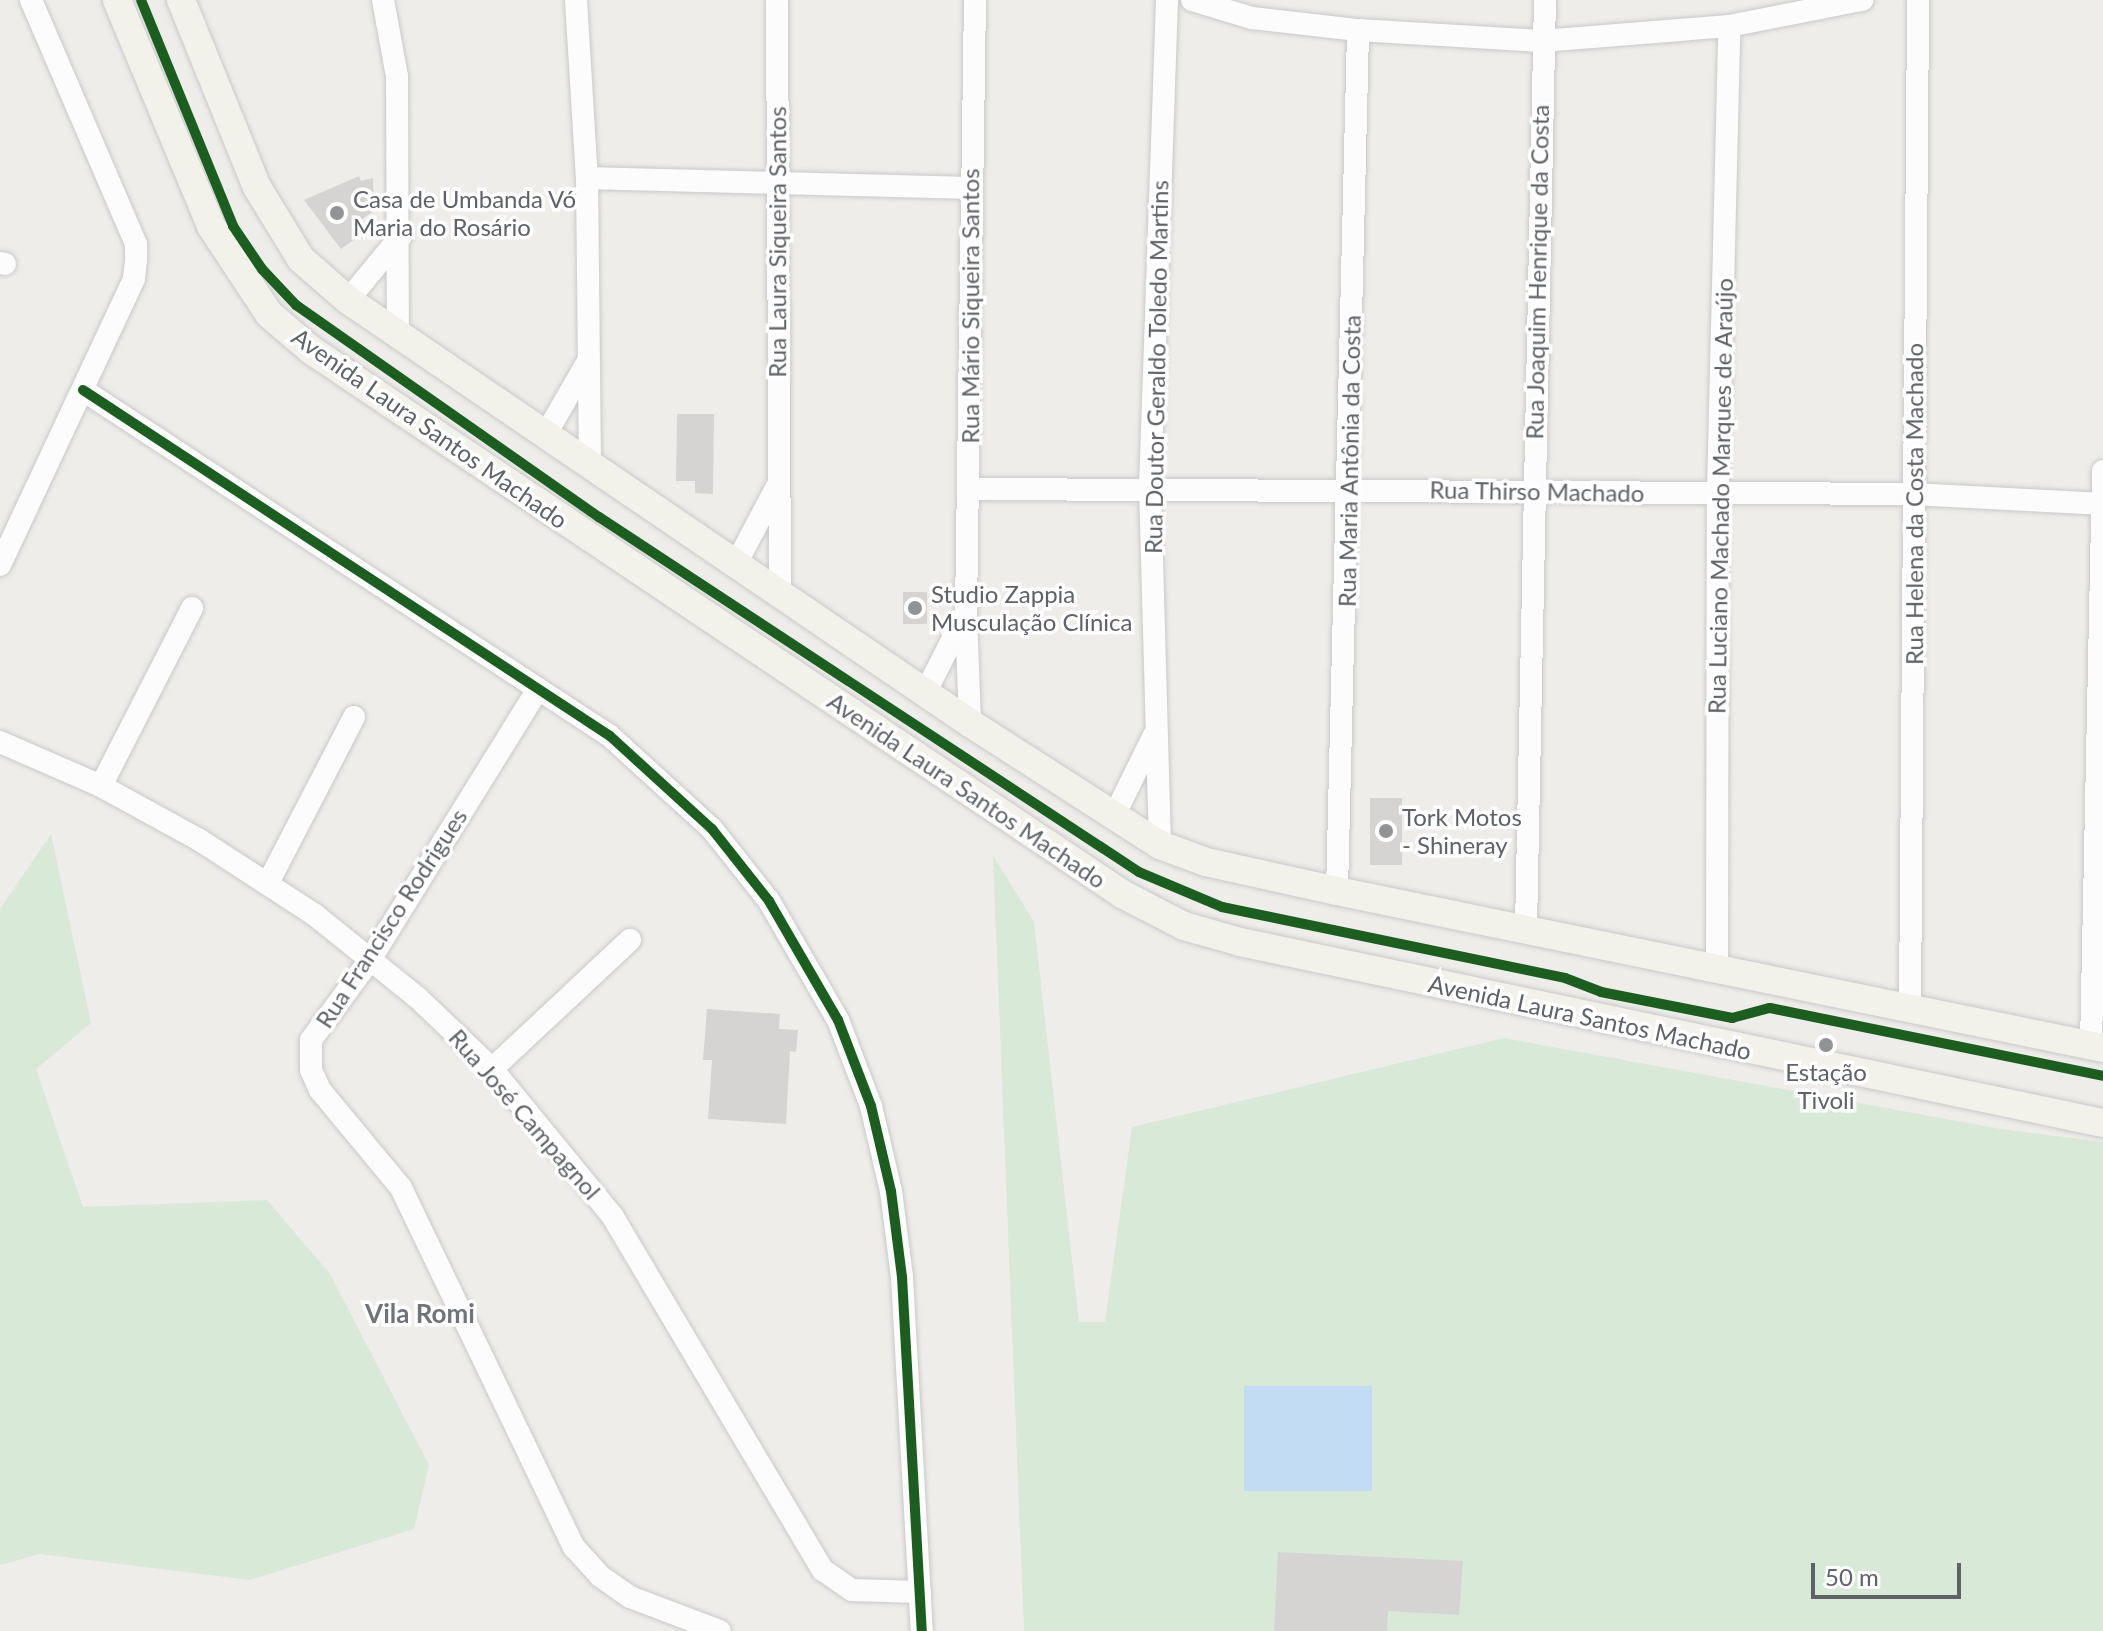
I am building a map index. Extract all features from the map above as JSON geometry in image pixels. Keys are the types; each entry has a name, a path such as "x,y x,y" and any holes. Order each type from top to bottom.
{"main road":[{"name":"Avenida Laura Santos Machado","path":"117,0 211,226 269,314 311,350 1122,894 1184,926 1240,942 2103,1123"},
{"path":"181,0 257,187 301,259 348,300 398,337 590,462 925,693 1113,818 1160,845 1206,862 1337,891 2097,1046"}],"street":[{"path":"0,565 134,279 136,260 136,244 31,0"},
{"path":"383,0 397,76 401,236 398,337"},
{"path":"576,0 587,178 590,462"},
{"name":"Rua Laura Siqueira Santos","path":"777,0 775,183 780,595"},
{"name":"Rua Mário Siqueira Santos","path":"970,723 966,612 975,0"},
{"name":"Rua Doutor Geraldo Toledo Martins","path":"1160,845 1150,487 1167,0"},
{"path":"1192,0 1252,18 1358,30 1542,41 1729,26 1862,0"},
{"name":"Rua Joaquim Henrique da Costa","path":"1526,928 1545,0"},
{"name":"Rua Helena da Costa Machado","path":"1910,1007 1918,0"},
{"name":"Rua Luciano Machado Marques de Araújo","path":"1717,967 1718,492 1729,26"},
{"name":"Rua Maria Antônia da Costa","path":"1337,891 1358,30"},
{"path":"587,178 970,188"},
{"path":"348,300 401,236"},
{"path":"546,434 588,360"},
{"path":"83,390 538,689 646,765 712,829 778,913 838,1020 871,1106 898,1234 922,1631"},
{"path":"2097,1046 2103,471"},
{"name":"Rua Laura Siqueira Santos","path":"736,564 779,483"},
{"name":"Rua Thirso Machado","path":"970,489 1150,487 1914,494 2103,504"},
{"path":"101,786 192,608"},
{"name":"Rua Mário Siqueira Santos","path":"925,693 966,612"},
{"name":"Rua Francisco Rodrigues","path":"538,689 372,957 311,1040 315,1080 401,1188 574,1547 600,1576 630,1597 720,1631"},
{"path":"268,883 354,717"},
{"name":"Rua Doutor Geraldo Toledo Martins","path":"1113,818 1155,734"},
{"name":"Rua José Campagnol","path":"0,742 101,786 268,883 372,957 492,1069 581,1174 643,1261 823,1570 852,1590 920,1592"},
{"path":"492,1069 630,940"}],"green space":[{"path":"51,834 91,1023 36,1069 83,1207 267,1200 330,1274 429,1465 414,1529 250,1580 40,1554 0,1565 0,909"},
{"path":"993,855 1034,922 1079,1322 1105,1322 1132,1127 1504,1038 2001,1129 2103,1142 2103,1631 1024,1631"}],"water":[{"path":"1244,1386 1372,1386 1372,1491 1244,1491"}],"building":[{"name":"Casa de Umbanda Vó Maria do Rosário","path":"359,176 361,181 373,178 374,211 355,224 362,234 341,249 304,200"},
{"path":"677,414 714,414 713,494 695,493 695,481 676,481"},
{"name":"Studio Zappia Musculação Clínica","path":"903,592 927,592 927,624 903,624"},
{"name":"Tork Motos - Shineray","path":"1370,798 1402,798 1402,865 1370,865"},
{"path":"707,1009 780,1014 779,1029 798,1030 796,1052 790,1051 786,1124 708,1119 712,1060 703,1060"},
{"path":"1278,1552 1463,1561 1459,1615 1388,1611 1387,1631 1274,1631"}],"cycle path":[{"path":"141,0 233,226 262,269 296,305 599,517 1139,872 1222,907 1565,978 1601,992 1732,1018 1770,1008 2103,1076"},
{"path":"83,390 610,736 712,829 769,901 838,1020 871,1106 891,1191 902,1277 922,1631"}],"place":[{"name":"Casa de Umbanda Vó Maria do Rosário","path":"337,213"},
{"name":"Studio Zappia Musculação Clínica","path":"915,608"},
{"name":"Tork Motos - Shineray","path":"1386,831"},
{"name":"Estação Tivoli","path":"1826,1045"}],"district":[{"name":"Vila Romi","path":"420,1314"}]}
